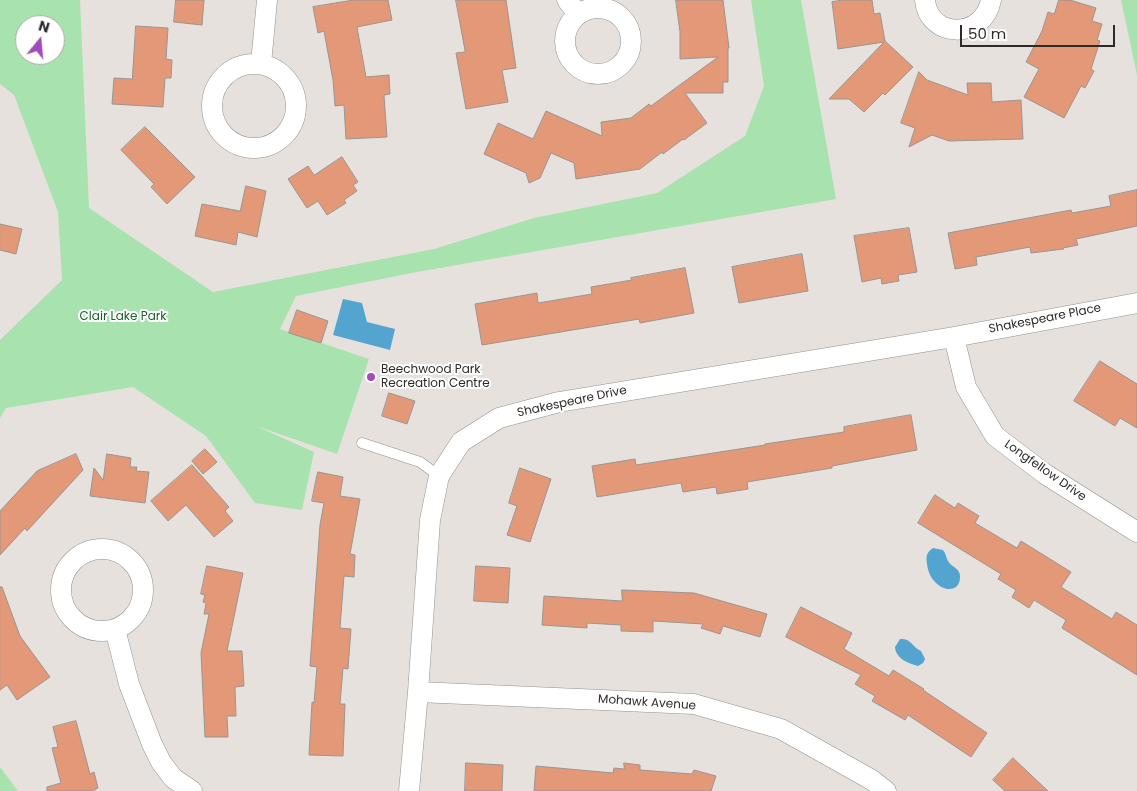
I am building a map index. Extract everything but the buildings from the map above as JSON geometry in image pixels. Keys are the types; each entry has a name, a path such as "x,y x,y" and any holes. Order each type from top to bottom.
{"street":[{"path":"261,64 266,0"},
{"path":"925,0 930,16 938,24 959,30 976,24 984,18 991,0"},
{"path":"261,64 279,72 289,82 295,96 296,110 294,119 287,132 278,141 264,147 242,147 229,141 218,130 212,116 211,102 215,88 229,71 243,65 261,64"},
{"name":"Shakespeare Place","path":"954,337 1137,303"},
{"name":"Shakespeare Drive","path":"409,791 430,520 439,476 460,442 499,418 568,401 954,337"},
{"name":"Longfellow Drive","path":"954,337 966,387 994,436 1045,474 1137,532"},
{"path":"97,549 123,554 138,570 142,578 144,592 140,606 128,623 115,630 98,632 84,628 68,614 61,597 61,583 66,570 75,558 84,553 97,549"},
{"path":"115,630 129,684 152,744 173,778 192,791"},
{"name":"Mohawk Avenue","path":"418,692 694,704 781,730 872,780 886,791"}],"lane":[{"path":"362,442 420,462 439,476"}],"green space":[{"name":"Clair Lake Park","path":"0,0 80,0 89,208 213,292 434,249 534,218 657,193 745,136 764,86 751,0 801,0 836,199 417,272 296,296 280,329 369,359 337,454 256,426 314,452 302,510 255,503 206,436 133,387 6,408 0,418 0,340 62,280 58,212 14,95 0,84"},
{"path":"1121,0 1137,0 1137,75"},
{"path":"0,767 18,791 0,791"}],"water":[{"path":"343,299 362,303 367,322 395,329 390,350 333,335"},
{"path":"933,548 943,550 949,563 959,571 959,583 956,587 951,589 939,585 929,573 927,557 929,551"},
{"path":"900,639 909,641 921,651 925,659 923,663 918,666 907,662 898,655 895,647"}],"place":[{"name":"Beechwood Park Recreation Centre","path":"371,377"}]}
